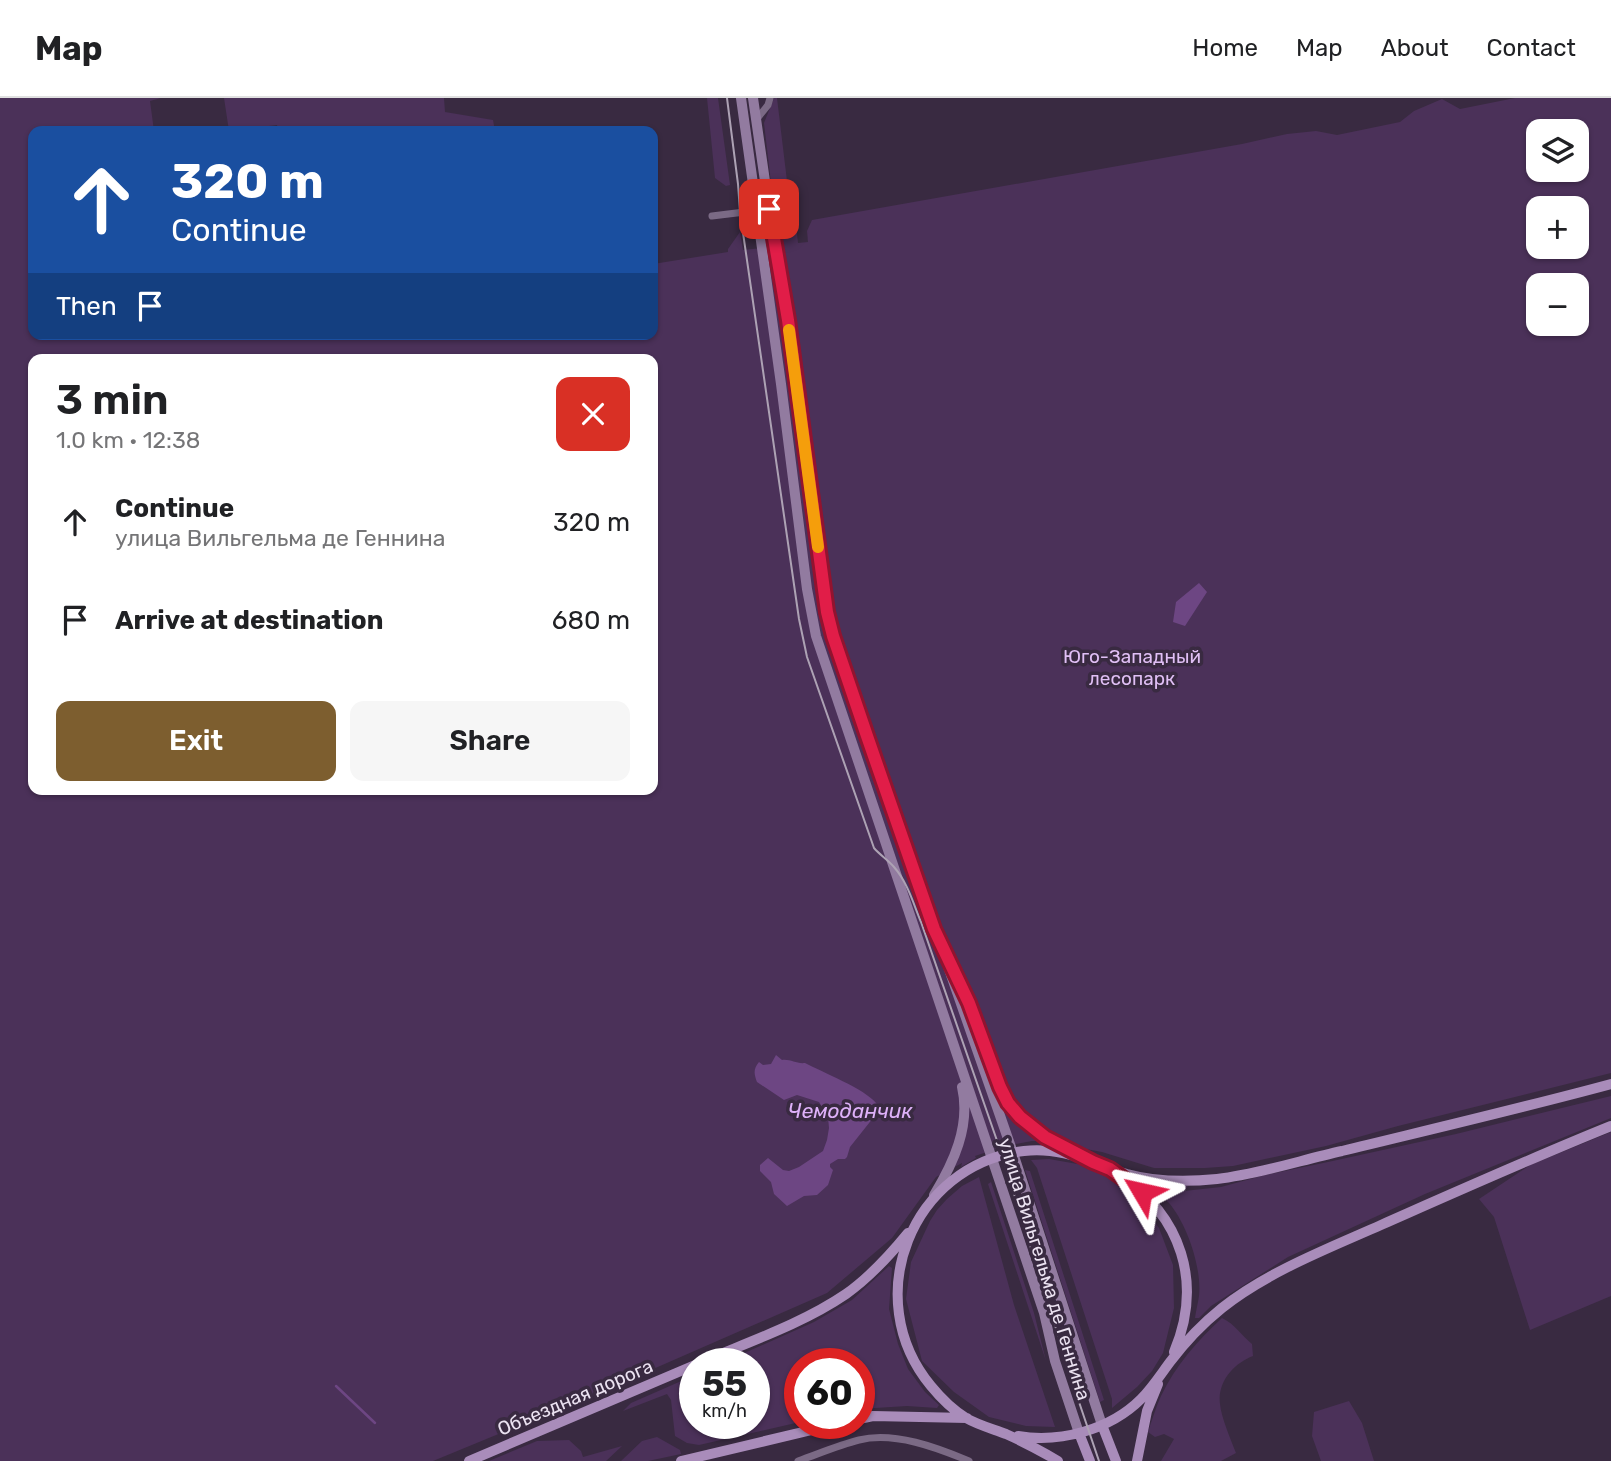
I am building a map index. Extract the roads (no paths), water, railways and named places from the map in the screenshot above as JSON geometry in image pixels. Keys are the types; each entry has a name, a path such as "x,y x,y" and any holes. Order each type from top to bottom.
{"main road":[{"name":"улица Вильгельма де Геннина","path":"741,98 807,589 816,636 1044,1313 1055,1360 1079,1433"},
{"name":"улица Вильгельма де Геннина","path":"753,98 788,320 827,612 833,636 1013,1153 1102,1425"},
{"path":"934,929 969,1003 1008,1103 1020,1117 1045,1137 1093,1162 1132,1175 1176,1181 1218,1179 1287,1165 1611,1084"},
{"path":"956,1056 964,1094 959,1145 950,1168 914,1225 902,1256 897,1301 903,1333 914,1362 942,1398 967,1418 1035,1447 1058,1461"},
{"path":"1008,1435 1048,1438 1079,1433 1102,1425 1141,1400 1198,1329 1256,1284 1331,1247 1611,1126"},
{"path":"930,1201 954,1179 979,1164 1025,1150 1060,1152 1093,1162"},
{"path":"1110,1169 1142,1192 1159,1209 1179,1246 1187,1287 1186,1311 1182,1334 1171,1362"},
{"name":"Объездная дорога","path":"734,1348 795,1322 846,1293 892,1253 914,1225"},
{"name":"Объездная дорога","path":"469,1461 679,1372"},
{"path":"1137,1461 1147,1411 1162,1375"},
{"path":"875,1416 967,1418"},
{"path":"1102,1425 1116,1461"},
{"path":"1079,1433 1090,1461"},
{"path":"681,1461 784,1437"}],"street":[{"path":"755,120 768,105 770,98"},
{"path":"712,216 769,209"},
{"path":"798,1461 873,1437 907,1440 969,1461"}],"water":[{"path":"1199,583 1207,592 1185,626 1173,622 1176,602"},
{"name":"Чемоданчик","path":"776,1055 782,1060 805,1063 843,1081 863,1092 878,1107 877,1113 850,1147 847,1157 830,1164 833,1170 828,1185 817,1195 804,1196 787,1206 774,1194 771,1182 760,1171 760,1165 768,1158 783,1170 799,1167 823,1151 829,1128 828,1117 819,1102 797,1095 784,1100 757,1082 755,1072 759,1062 763,1065 771,1064"}],"waterway":[{"path":"336,1386 375,1423"}],"tram line":[{"path":"727,98 740,212 799,619 807,657 874,848 903,880 921,922 1002,1155 1099,1461"}],"park label":[{"name":"Юго-Западный лесопарк","path":"1132,667"}]}
